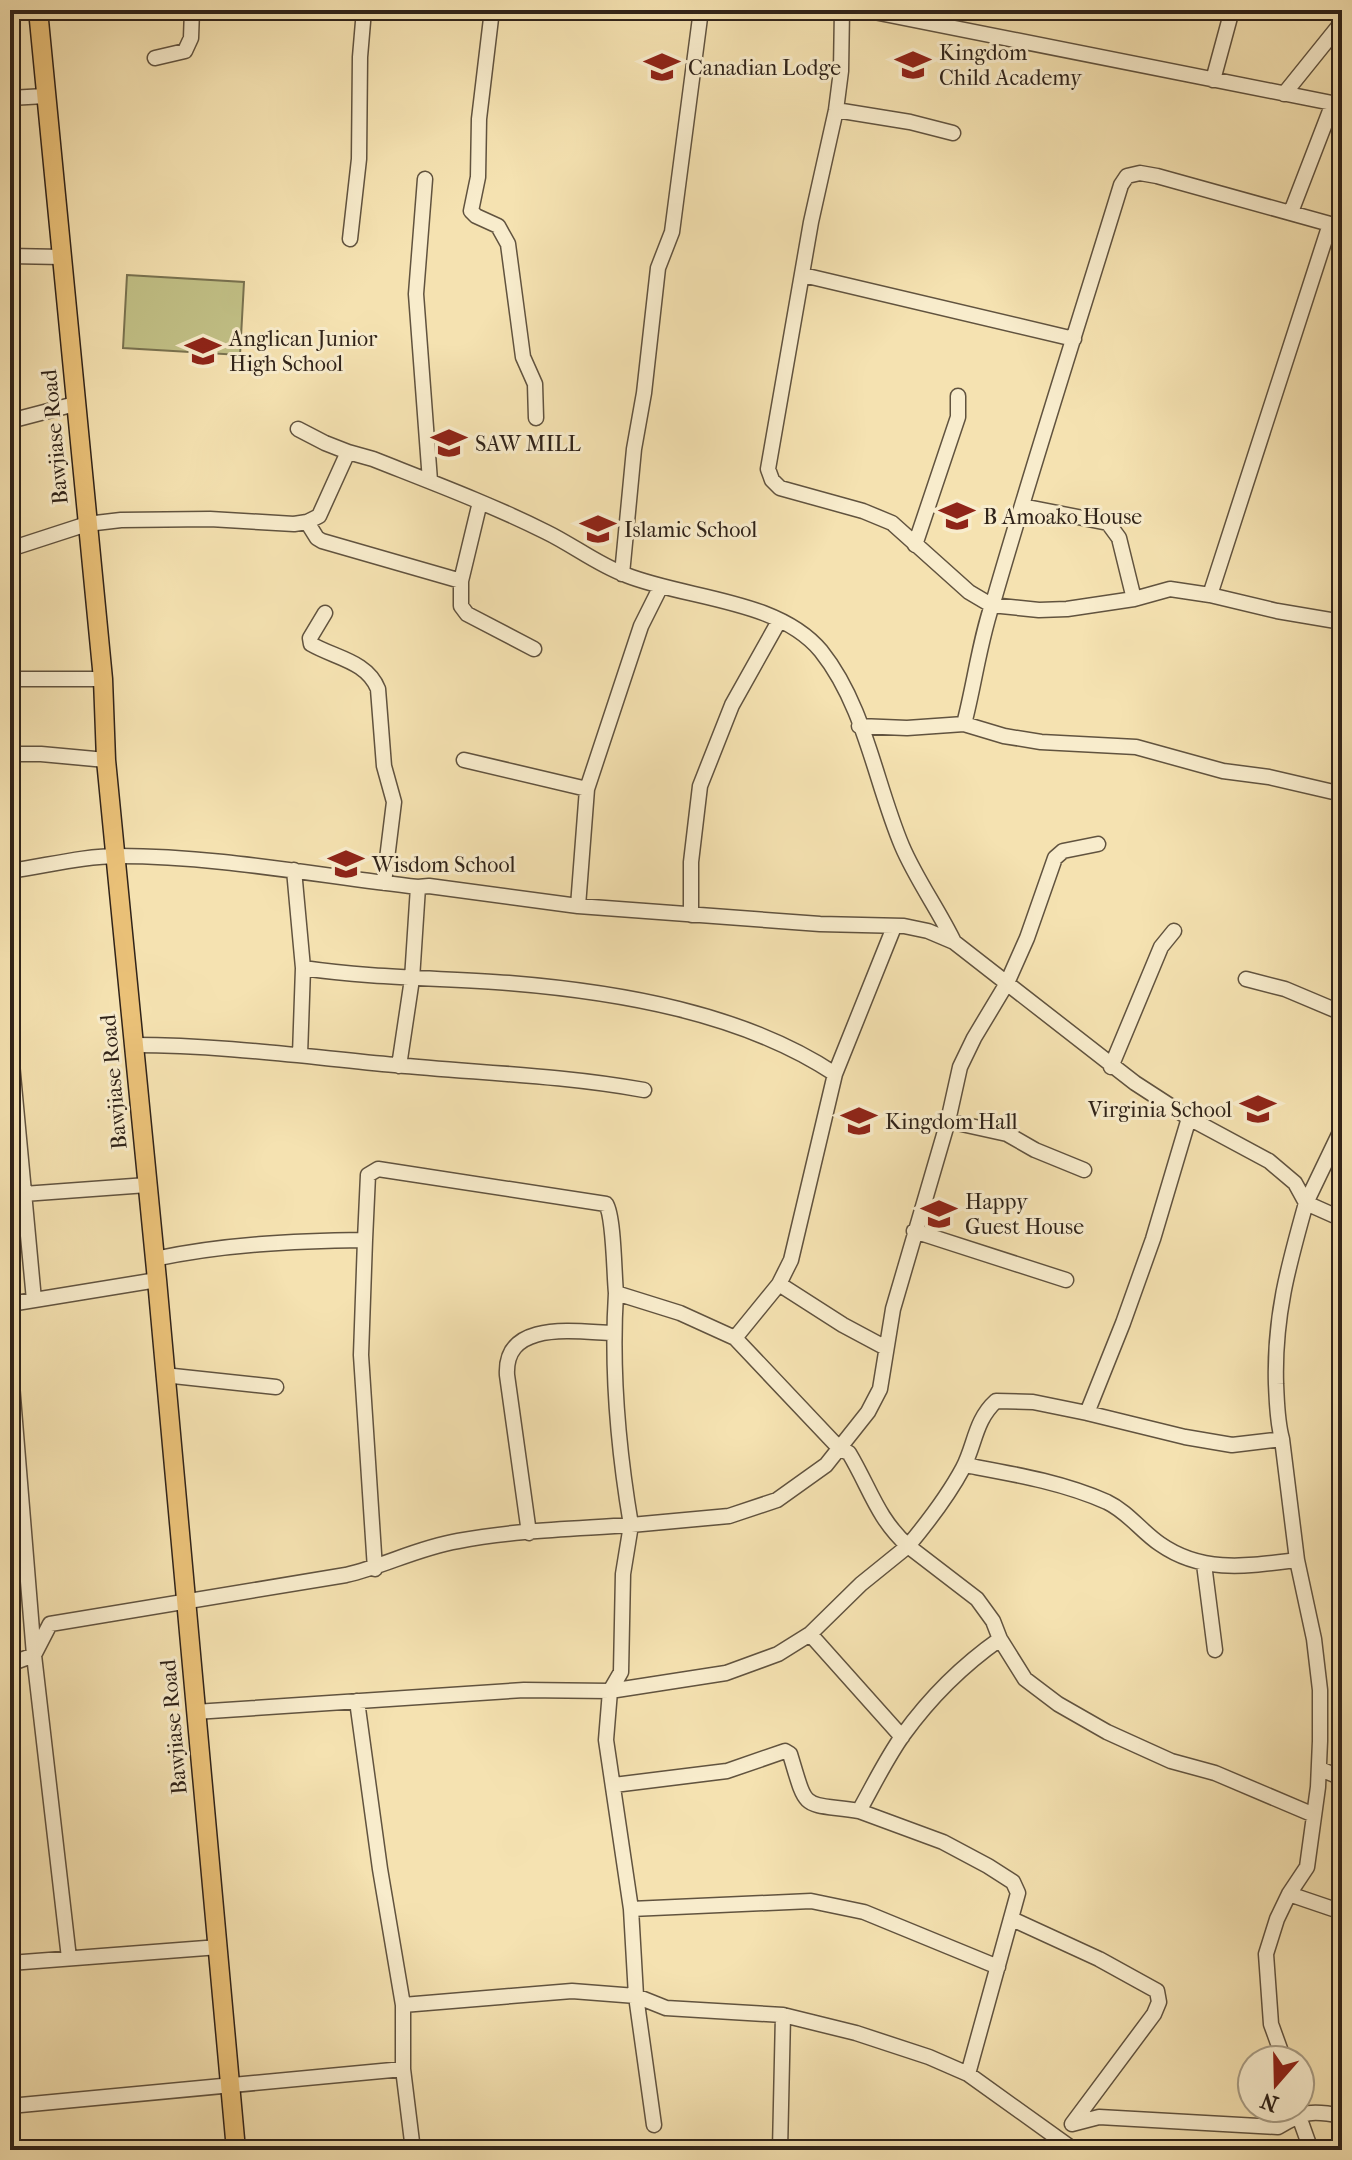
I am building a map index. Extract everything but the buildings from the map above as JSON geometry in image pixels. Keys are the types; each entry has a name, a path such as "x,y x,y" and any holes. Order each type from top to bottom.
{"main road":[{"name":"Bawjiase Road","path":"38,10 103,679 106,760 236,2150"}],"street":[{"path":"155,58 185,51 191,38 192,10"},
{"path":"350,239 359,159 360,57 364,10"},
{"path":"492,10 479,119 478,177 471,211 498,226 508,244 523,357 535,384 536,418"},
{"path":"622,574 634,449 644,393 658,268 672,232 701,10"},
{"path":"842,10 841,71 836,110 768,469 772,480 780,488 881,518 901,530 969,592 991,605 1039,610 1089,606 1181,589 1342,622"},
{"path":"864,10 1338,104 1291,212"},
{"path":"1213,80 1232,10"},
{"path":"1284,94 1342,22"},
{"path":"10,98 45,96"},
{"path":"836,110 910,122 953,133"},
{"path":"964,724 991,605 1121,185 1127,176 1140,173 1336,226 1210,595"},
{"path":"425,179 416,294 430,481"},
{"path":"10,256 62,257"},
{"path":"803,275 1074,339"},
{"path":"915,545 958,417 958,396"},
{"path":"10,421 75,404"},
{"path":"298,429 325,443 430,481 550,533 622,574 660,588 746,608 779,621 812,643 824,656 851,702 903,848 954,942"},
{"path":"10,549 87,524 121,520 307,522 319,516 348,452"},
{"path":"480,502 461,581 461,606 467,614 534,649"},
{"path":"1022,506 1108,523 1119,538 1134,599"},
{"path":"307,522 322,541 461,581"},
{"path":"578,906 587,789 641,626 660,588"},
{"path":"325,613 310,638 311,644 362,668 374,679 378,689 384,766 394,802 384,883"},
{"path":"691,915 691,862 700,786 732,705 779,621"},
{"path":"10,679 103,679"},
{"path":"859,726 907,728 964,724 1004,736 1041,742 1136,747 1223,771 1269,777 1342,794"},
{"path":"10,754 106,760"},
{"path":"464,760 587,789"},
{"path":"10,1664 34,1655 50,1624 375,1569 415,1551 460,1540 729,1516 777,1500 826,1465 868,1412 880,1389 893,1309 948,1121 960,1067 1007,983 1027,938 1055,858 1063,851 1098,844"},
{"path":"10,871 116,856 173,858 578,906 904,926 928,931 954,942 1111,1067 1189,1118 1269,1161 1295,1183 1306,1203 1342,1219"},
{"path":"294,870 303,968 300,1055"},
{"path":"399,1066 412,979 418,887"},
{"path":"735,1338 779,1284 791,1260 835,1074 894,927"},
{"path":"1111,1067 1161,947 1174,931"},
{"path":"303,968 412,979 512,983 598,994 687,1011 754,1031 808,1056 835,1074"},
{"path":"1246,979 1285,989 1342,1013"},
{"path":"10,1042 18,1194 34,1300"},
{"path":"134,1045 242,1049 399,1066 558,1076 644,1090"},
{"path":"1087,1413 1153,1239 1189,1118"},
{"path":"948,1121 1007,1134 1035,1150 1084,1170"},
{"path":"1278,2044 1271,2024 1266,1954 1277,1919 1307,1867 1312,1848 1320,1769 1320,1690 1277,1422 1277,1323 1286,1273 1306,1203 1342,1128"},
{"path":"375,1569 361,1355 368,1175 378,1169 606,1204 612,1220 616,1293 613,1333 619,1453 631,1525 623,1574 621,1672 610,1691 606,1740 631,1909 636,1996 654,2125"},
{"path":"18,1194 147,1185"},
{"path":"914,1231 1066,1280"},
{"path":"154,1259 255,1244 365,1240"},
{"path":"10,1304 157,1280"},
{"path":"779,1284 886,1348"},
{"path":"616,1293 680,1313 735,1338 840,1449 849,1453 890,1530 977,1599 993,1621 1000,1639 1025,1679 1058,1704 1107,1732 1171,1761 1215,1773 1314,1815"},
{"path":"529,1533 507,1375 506,1363 511,1350 518,1341 550,1331 613,1333"},
{"path":"10,1360 34,1655 69,1958"},
{"path":"164,1375 276,1387"},
{"path":"195,1712 524,1690 610,1691 726,1673 778,1654 810,1634 861,1584 908,1546 965,1465 979,1421 985,1410 996,1401 1033,1402 1232,1445 1282,1439"},
{"path":"965,1465 1031,1477 1109,1503 1158,1543 1184,1558 1204,1564 1249,1566 1297,1560"},
{"path":"1204,1564 1215,1650"},
{"path":"810,1634 902,1737"},
{"path":"859,1811 902,1737 923,1710 964,1668 1000,1639"},
{"path":"357,1701 403,2005 403,2069 413,2150"},
{"path":"614,1785 727,1771 785,1751 790,1754 803,1798 810,1804 859,1811 943,1842 1013,1882 1018,1893 1012,1919 968,2074"},
{"path":"1320,1769 1342,1778"},
{"path":"1289,1894 1342,1912"},
{"path":"631,1909 811,1901 864,1912 998,1967"},
{"path":"403,2005 572,1991 636,1996 666,2008 783,2015 856,2033 929,2057 968,2074 1068,2148 1072,2124 1154,2014 1159,2002 1157,1991 1099,1959 1012,1919"},
{"path":"10,1963 219,1947"},
{"path":"780,2150 783,2015"},
{"path":"10,2106 403,2069"},
{"path":"1316,2111 1342,2116"},
{"path":"1072,2124 1099,2117 1278,2127 1282,2124"},
{"path":"1301,2124 1311,2150"}],"shaded area":[{"path":"127,275 244,282 240,355 123,348"}],"place":[{"name":"Kingdom Child Academy","path":"913,65"},
{"name":"Canadian Lodge","path":"662,67"},
{"name":"Anglican Junior High School","path":"203,351"},
{"name":"SAW MILL","path":"449,443"},
{"name":"B Amoako House","path":"957,516"},
{"name":"Islamic School","path":"598,529"},
{"name":"Wisdom School","path":"346,864"},
{"name":"Virginia School","path":"1258,1109"},
{"name":"Kingdom Hall","path":"859,1121"},
{"name":"Happy Guest House","path":"939,1214"}]}
